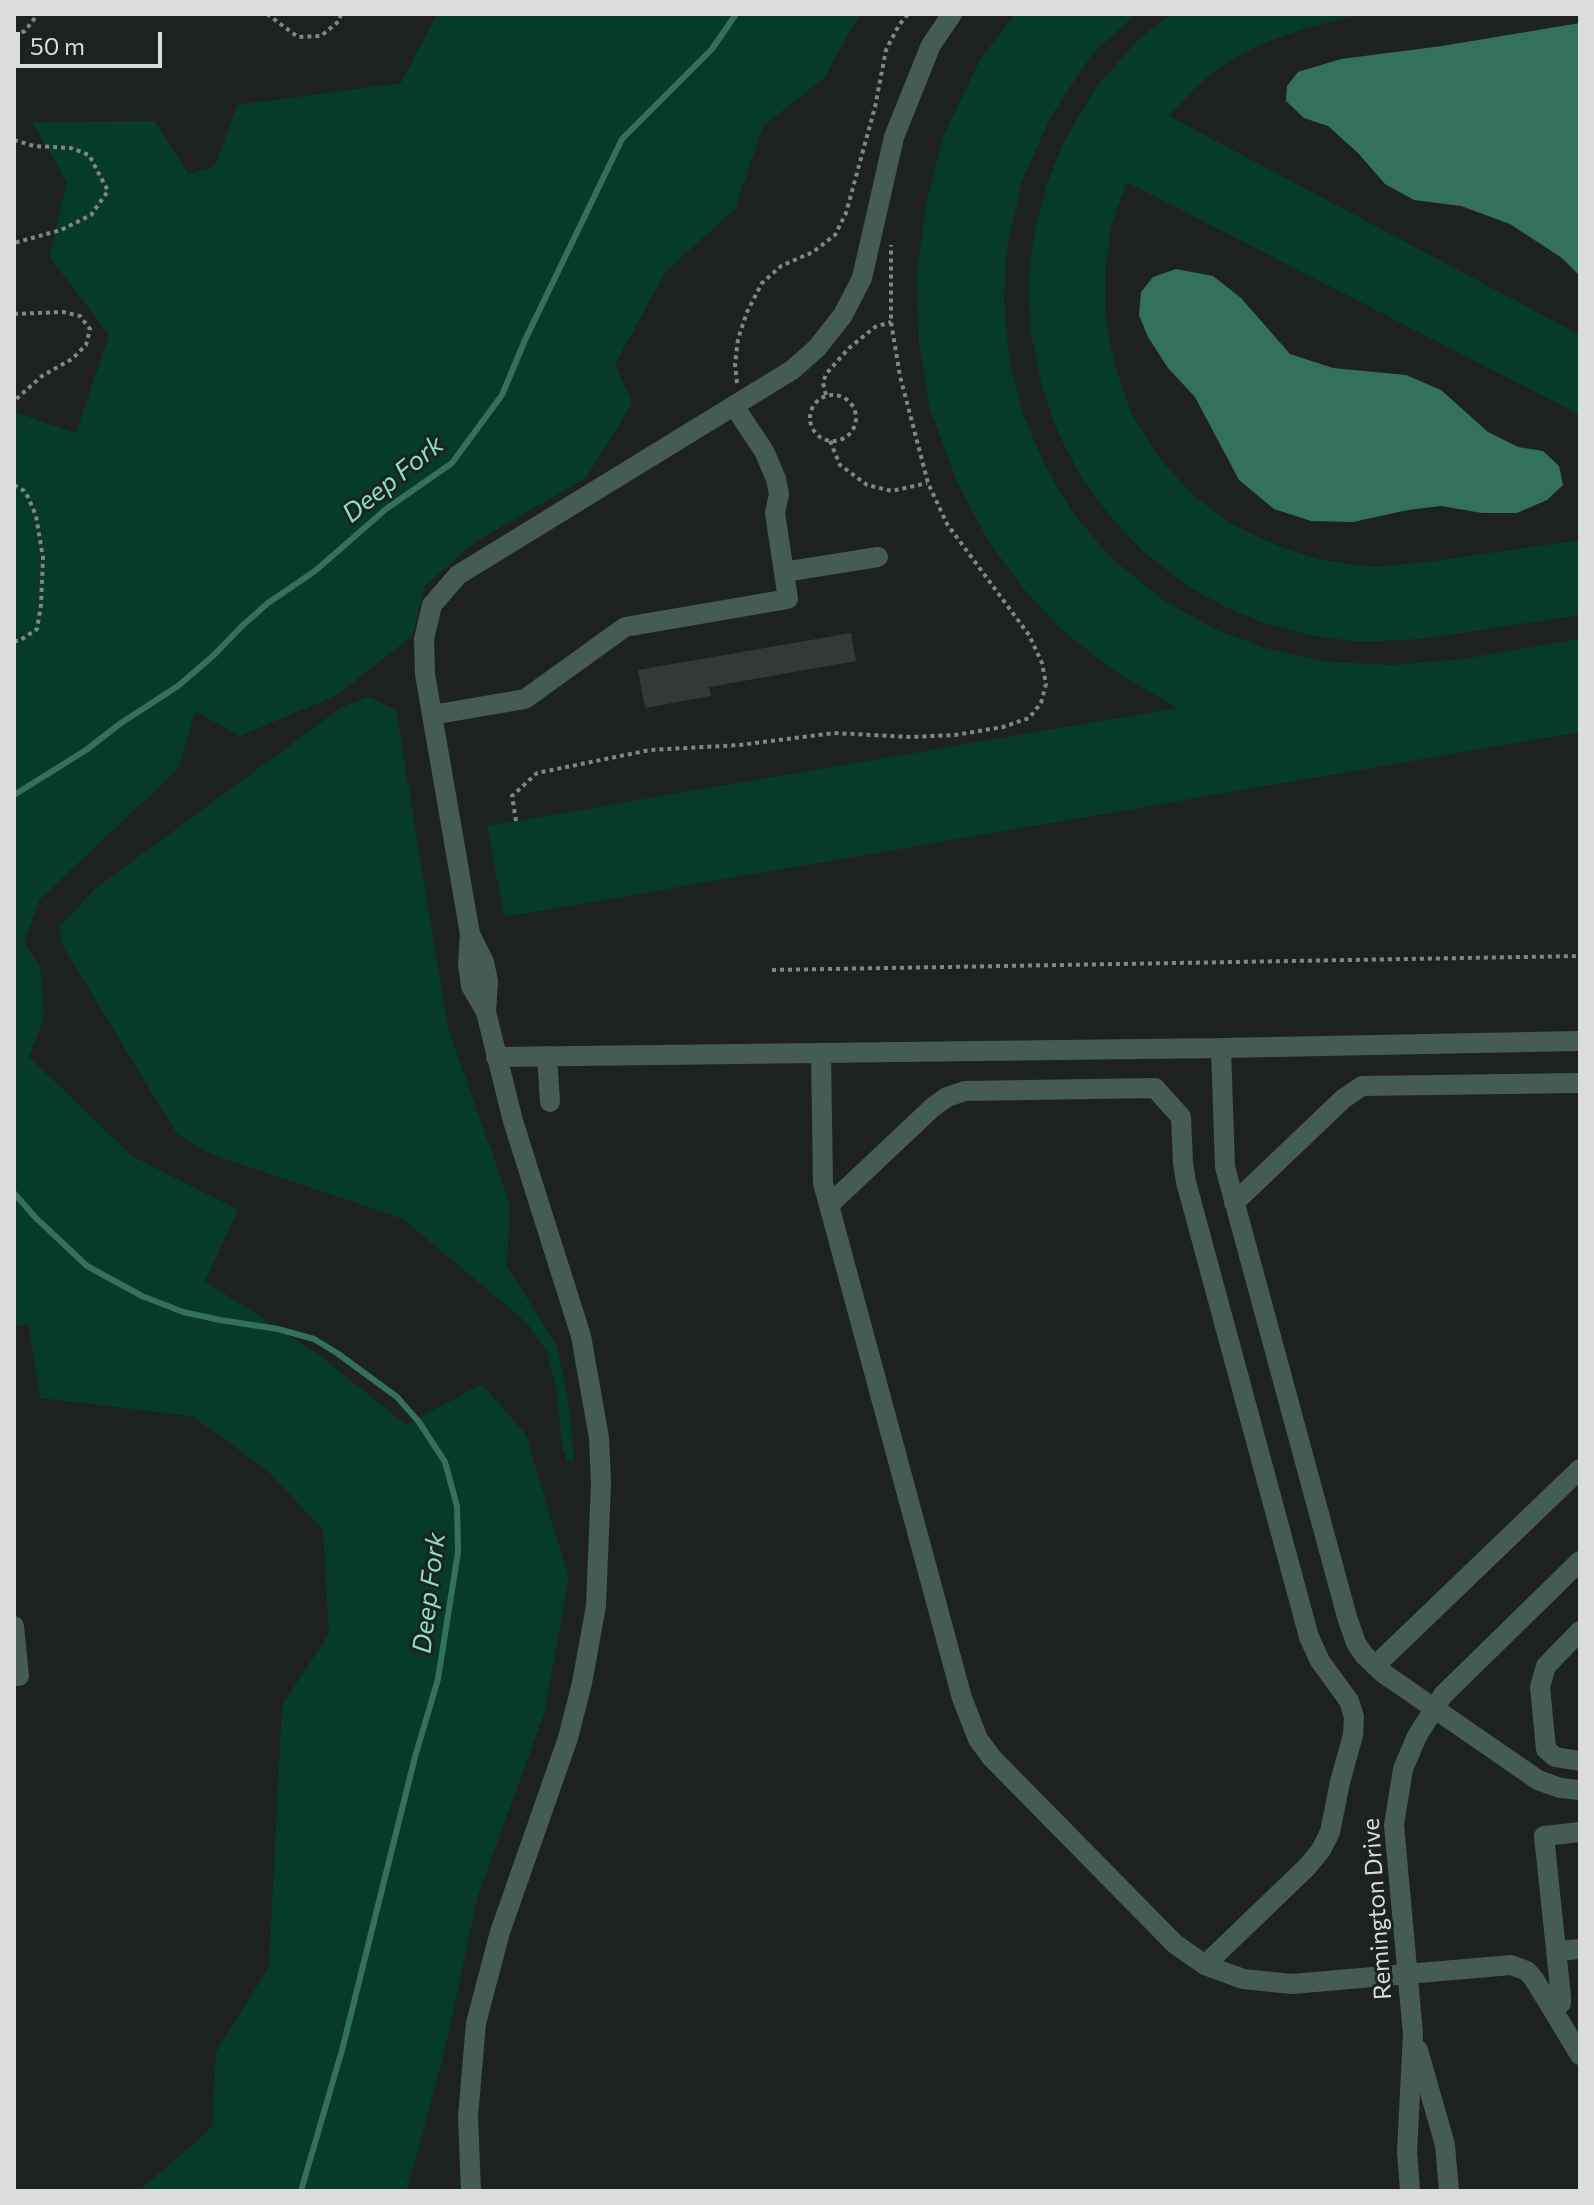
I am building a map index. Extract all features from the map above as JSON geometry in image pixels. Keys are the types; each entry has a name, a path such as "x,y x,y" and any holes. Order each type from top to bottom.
{"street":[{"path":"471,2191 468,2117 476,2023 500,1932 568,1738 582,1683 596,1606 602,1522 599,1438 581,1336 529,1174 486,1012 471,986 468,964 470,934 425,674 424,639 432,605 458,575 792,370 817,348 843,315 862,278 894,137 931,45 952,14"},
{"path":"432,715 525,699 625,627 788,599 775,513 779,494 776,479 739,403"},
{"path":"784,572 878,557"},
{"path":"496,1057 1580,1041 1580,1056"},
{"path":"1221,1048 1223,1156 1351,1631 1364,1655 1375,1666 1433,1708 1538,1780 1560,1788 1580,1790"},
{"path":"821,1054 822,1176 829,1205 958,1683 978,1739 992,1758 1175,1944 1205,1965 1243,1979 1279,1984 1321,1983 1511,1965 1527,1971 1534,1979 1580,2055"},
{"path":"547,1056 550,1102"},
{"path":"1234,1203 1343,1099 1362,1086 1580,1083"},
{"path":"829,1205 933,1107 947,1097 965,1091 1155,1088 1181,1117 1186,1182 1309,1637 1320,1661 1349,1701 1354,1717 1353,1735 1330,1832 1321,1850 1205,1965"},
{"path":"1375,1666 1580,1469"},
{"name":"Remington Drive","path":"1410,2191 1407,2152 1413,2034 1394,1825 1403,1769 1433,1708 1453,1684 1580,1561"},
{"path":"14,1626 19,1676 14,1676"},
{"path":"1580,1631 1546,1666 1540,1687 1546,1749 1555,1757 1580,1761"},
{"path":"1553,2009 1561,2003 1561,1997 1544,1836 1580,1832"},
{"path":"1557,1951 1580,1949"},
{"name":"Remington Drive","path":"1413,2034 1445,2145 1449,2191"}],"path":[{"path":"14,35 25,31 38,14"},
{"path":"267,14 298,37 321,36 339,21 341,14"},
{"path":"739,403 735,364 738,339 747,312 762,283 781,266 813,252 835,235 846,213 875,107 886,50 908,14"},
{"path":"14,140 34,146 71,148 89,155 108,191 91,215 61,230 14,243"},
{"path":"516,821 512,796 537,773 650,750 740,745 834,733 910,737 955,735 1003,727 1029,718 1041,703 1046,684 1042,663 1029,635 947,524 928,483 900,376 891,322 891,245"},
{"path":"14,314 63,312 80,316 90,329 86,345 72,359 42,376 14,401"},
{"path":"826,395 823,383 826,374 849,348 875,327 891,322"},
{"path":"834,394 848,399 856,412 855,427 838,441 818,436 813,430 810,417 814,404 826,395 834,394"},
{"path":"830,441 840,465 867,485 892,491 928,483"},
{"path":"14,492 14,485 23,490 36,516 43,558 37,629 14,641"},
{"path":"772,970 1580,956"}],"shaded area":[{"path":"437,14 860,14 824,78 763,126 735,209 666,271 615,364 632,403 586,478 475,542 425,586 412,636 337,695 240,736 195,711 179,768 40,899 24,942 40,967 44,1017 29,1057 132,1156 238,1210 205,1281 319,1355 406,1425 482,1384 526,1435 569,1579 544,1714 478,1895 445,2049 407,2191 139,2191 212,2127 216,2052 269,1967 282,1705 329,1634 323,1530 268,1471 192,1416 40,1398 29,1325 14,1325 14,412 76,433 109,335 49,256 67,182 32,122 155,121 189,174 215,166 237,105 401,83"},
{"path":"1015,14 1136,14 1092,54 1051,116 1022,181 1007,247 1004,298 1009,359 1023,414 1044,464 1072,512 1110,557 1163,600 1217,630 1265,648 1328,662 1393,665 1462,659 1580,639 1580,732 504,917 487,826 1177,708 1113,670 1061,629 1023,588 989,542 958,484 930,409 919,343 917,272 926,204 943,137 980,60"},
{"path":"1171,14 1361,14 1306,28 1257,46 1220,67 1169,116 1580,335 1580,415 1127,182 1112,223 1105,269 1105,313 1114,363 1131,413 1160,459 1194,496 1232,524 1278,546 1321,560 1373,567 1580,540 1580,615 1422,639 1359,642 1314,636 1264,623 1225,607 1186,585 1144,552 1115,522 1083,480 1059,435 1042,387 1031,333 1029,283 1034,234 1046,187 1063,143 1097,86 1138,40"},
{"path":"1580,23 1580,276 1562,258 1510,224 1461,206 1414,200 1385,184 1358,153 1328,126 1304,118 1286,101 1287,86 1298,72 1341,59"},
{"path":"1176,269 1213,276 1241,298 1290,354 1333,368 1406,375 1441,390 1488,432 1518,447 1543,451 1559,466 1563,485 1547,500 1517,513 1482,513 1441,506 1353,522 1311,521 1274,509 1239,480 1195,397 1168,368 1148,337 1139,315 1141,292 1153,277"},
{"path":"369,697 396,710 448,1028 510,1204 507,1266 557,1346 569,1407 574,1460 568,1461 563,1451 556,1388 547,1352 527,1323 403,1219 211,1154 177,1134 61,943 59,927 96,888 342,707"}],"building":[{"path":"851,633 856,661 709,687 711,696 645,708 638,670"}],"waterway":[{"name":"Deep Fork","path":"14,795 178,686 268,603 315,571 386,509 452,463 502,395 525,340 622,139 712,49 736,14"},
{"name":"Deep Fork","path":"14,1193 87,1266 142,1296 183,1312 278,1329 314,1339 337,1353 397,1397 419,1422 445,1462 457,1506 458,1552 438,1679 415,1757 342,2050 301,2191"}]}
